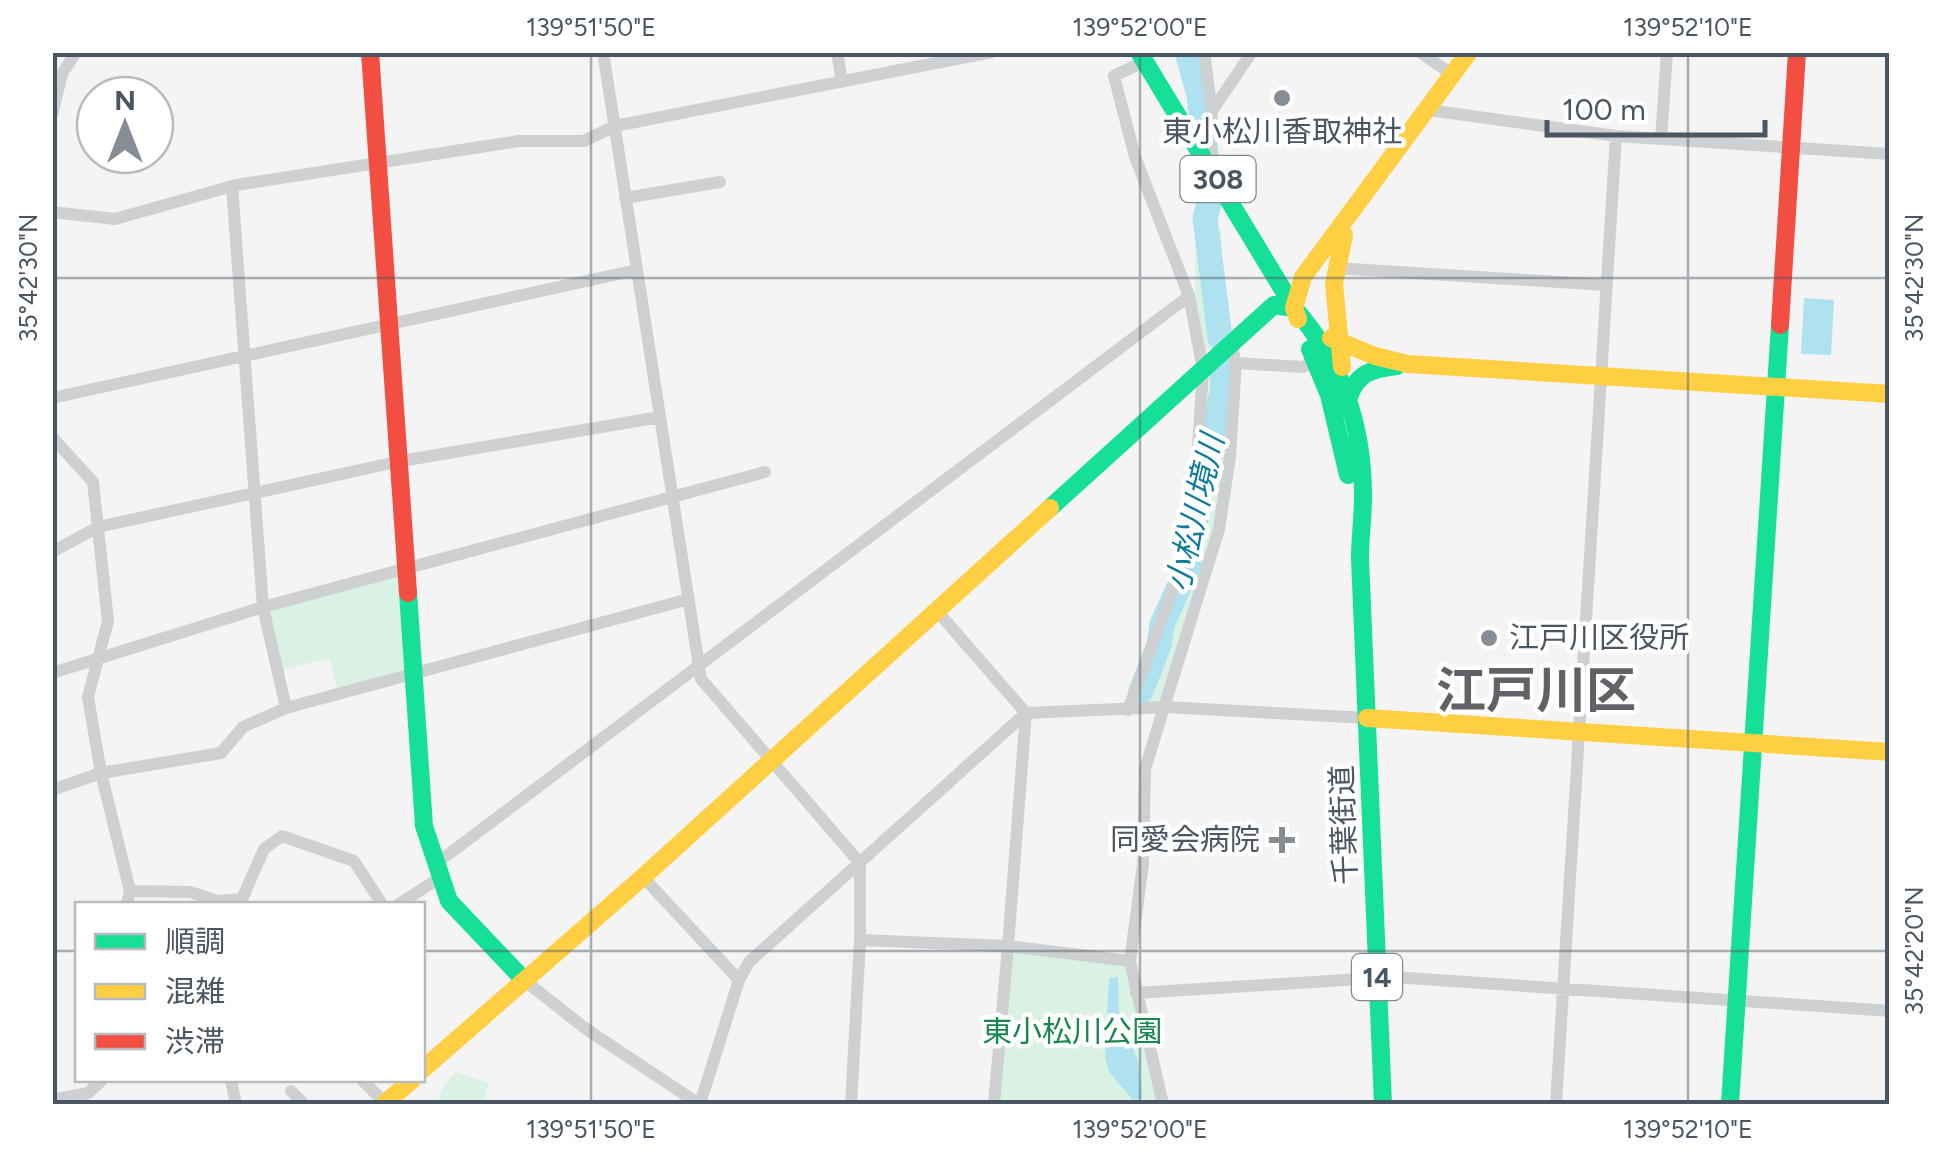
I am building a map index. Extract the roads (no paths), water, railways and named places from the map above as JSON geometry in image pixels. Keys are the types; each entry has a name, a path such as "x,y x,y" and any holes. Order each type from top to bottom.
{"main road":[{"path":"370,52 424,826 449,901 524,980"},
{"path":"425,1067 642,877 1274,305 1294,308 1303,277 1469,52"},
{"path":"1730,1104 1797,52"},
{"name":"308","path":"1142,57 1294,308"},
{"path":"1348,400 1338,344 1336,268 1342,239 1364,199"},
{"name":"千葉街道","path":"1294,308 1313,327 1334,365 1348,400 1362,474 1360,543 1383,1104"},
{"name":"千葉街道","path":"1294,308 1339,428 1360,543"},
{"path":"1313,327 1338,344 1408,364 1890,394"},
{"path":"1348,400 1352,384 1365,371 1408,364"},
{"path":"1367,718 1890,752"},
{"path":"385,1104 410,1082"}],"street":[{"path":"52,115 62,74 76,52"},
{"path":"603,52 701,680 860,863 860,940 850,1104"},
{"path":"838,52 842,82"},
{"path":"52,212 115,218 232,186 519,141 584,141 615,126 992,52"},
{"path":"1204,52 1212,111 1210,166"},
{"path":"1212,111 1252,52"},
{"path":"1420,52 1453,75"},
{"path":"1661,139 1667,52"},
{"path":"1128,710 1184,562 1203,370 1189,296 1136,157 1114,76 1142,57"},
{"path":"1428,110 1616,136 1890,154"},
{"path":"1556,1104 1616,136"},
{"path":"625,198 720,182"},
{"path":"232,186 262,607 286,708"},
{"path":"1336,268 1606,285"},
{"path":"52,398 637,270"},
{"path":"401,902 698,668 1189,296"},
{"path":"1163,1104 1130,961 1143,864 1145,769 1218,528 1230,457 1236,363 1232,344"},
{"path":"1236,363 1303,367 1315,359"},
{"path":"52,552 98,526 401,460 660,417"},
{"path":"52,436 93,482 108,622 88,697 100,773 129,898 190,892 217,901 242,899 264,849 282,836 354,861 381,902"},
{"path":"52,673 262,607 765,472"},
{"path":"52,790 100,773 220,753 243,727 286,708 689,599"},
{"path":"937,611 1026,713 994,1104"},
{"path":"524,980 586,1029 699,1104 739,980 749,962 1026,713 1165,707 1367,718"},
{"path":"642,877 739,980"},
{"path":"860,940 1008,946 1130,961"},
{"path":"1136,993 1377,977 1890,1011"},
{"path":"52,1100 88,1092 100,1082"},
{"path":"364,1082 385,1104"},
{"path":"291,1091 304,1104"}],"water":[{"path":"1804,298 1834,300 1831,355 1801,354"},
{"path":"1118,977 1119,1011 1138,1061 1142,1098 1133,1100 1109,1072 1105,1057 1109,978"}],"waterway":[{"name":"小松川境川","path":"1187,52 1199,95 1211,197 1205,218 1220,338"},
{"name":"小松川境川","path":"1141,691 1159,645 1162,624 1190,563 1199,490 1223,389 1222,369"}],"place":[{"name":"東小松川香取神社","path":"1282,98"},
{"name":"江戸川区役所","path":"1489,638"},
{"name":"同愛会病院","path":"1282,840"}],"district":[{"name":"江戸川区","path":"1536,690"}],"park label":[{"name":"東小松川公園","path":"1072,1032"}]}
